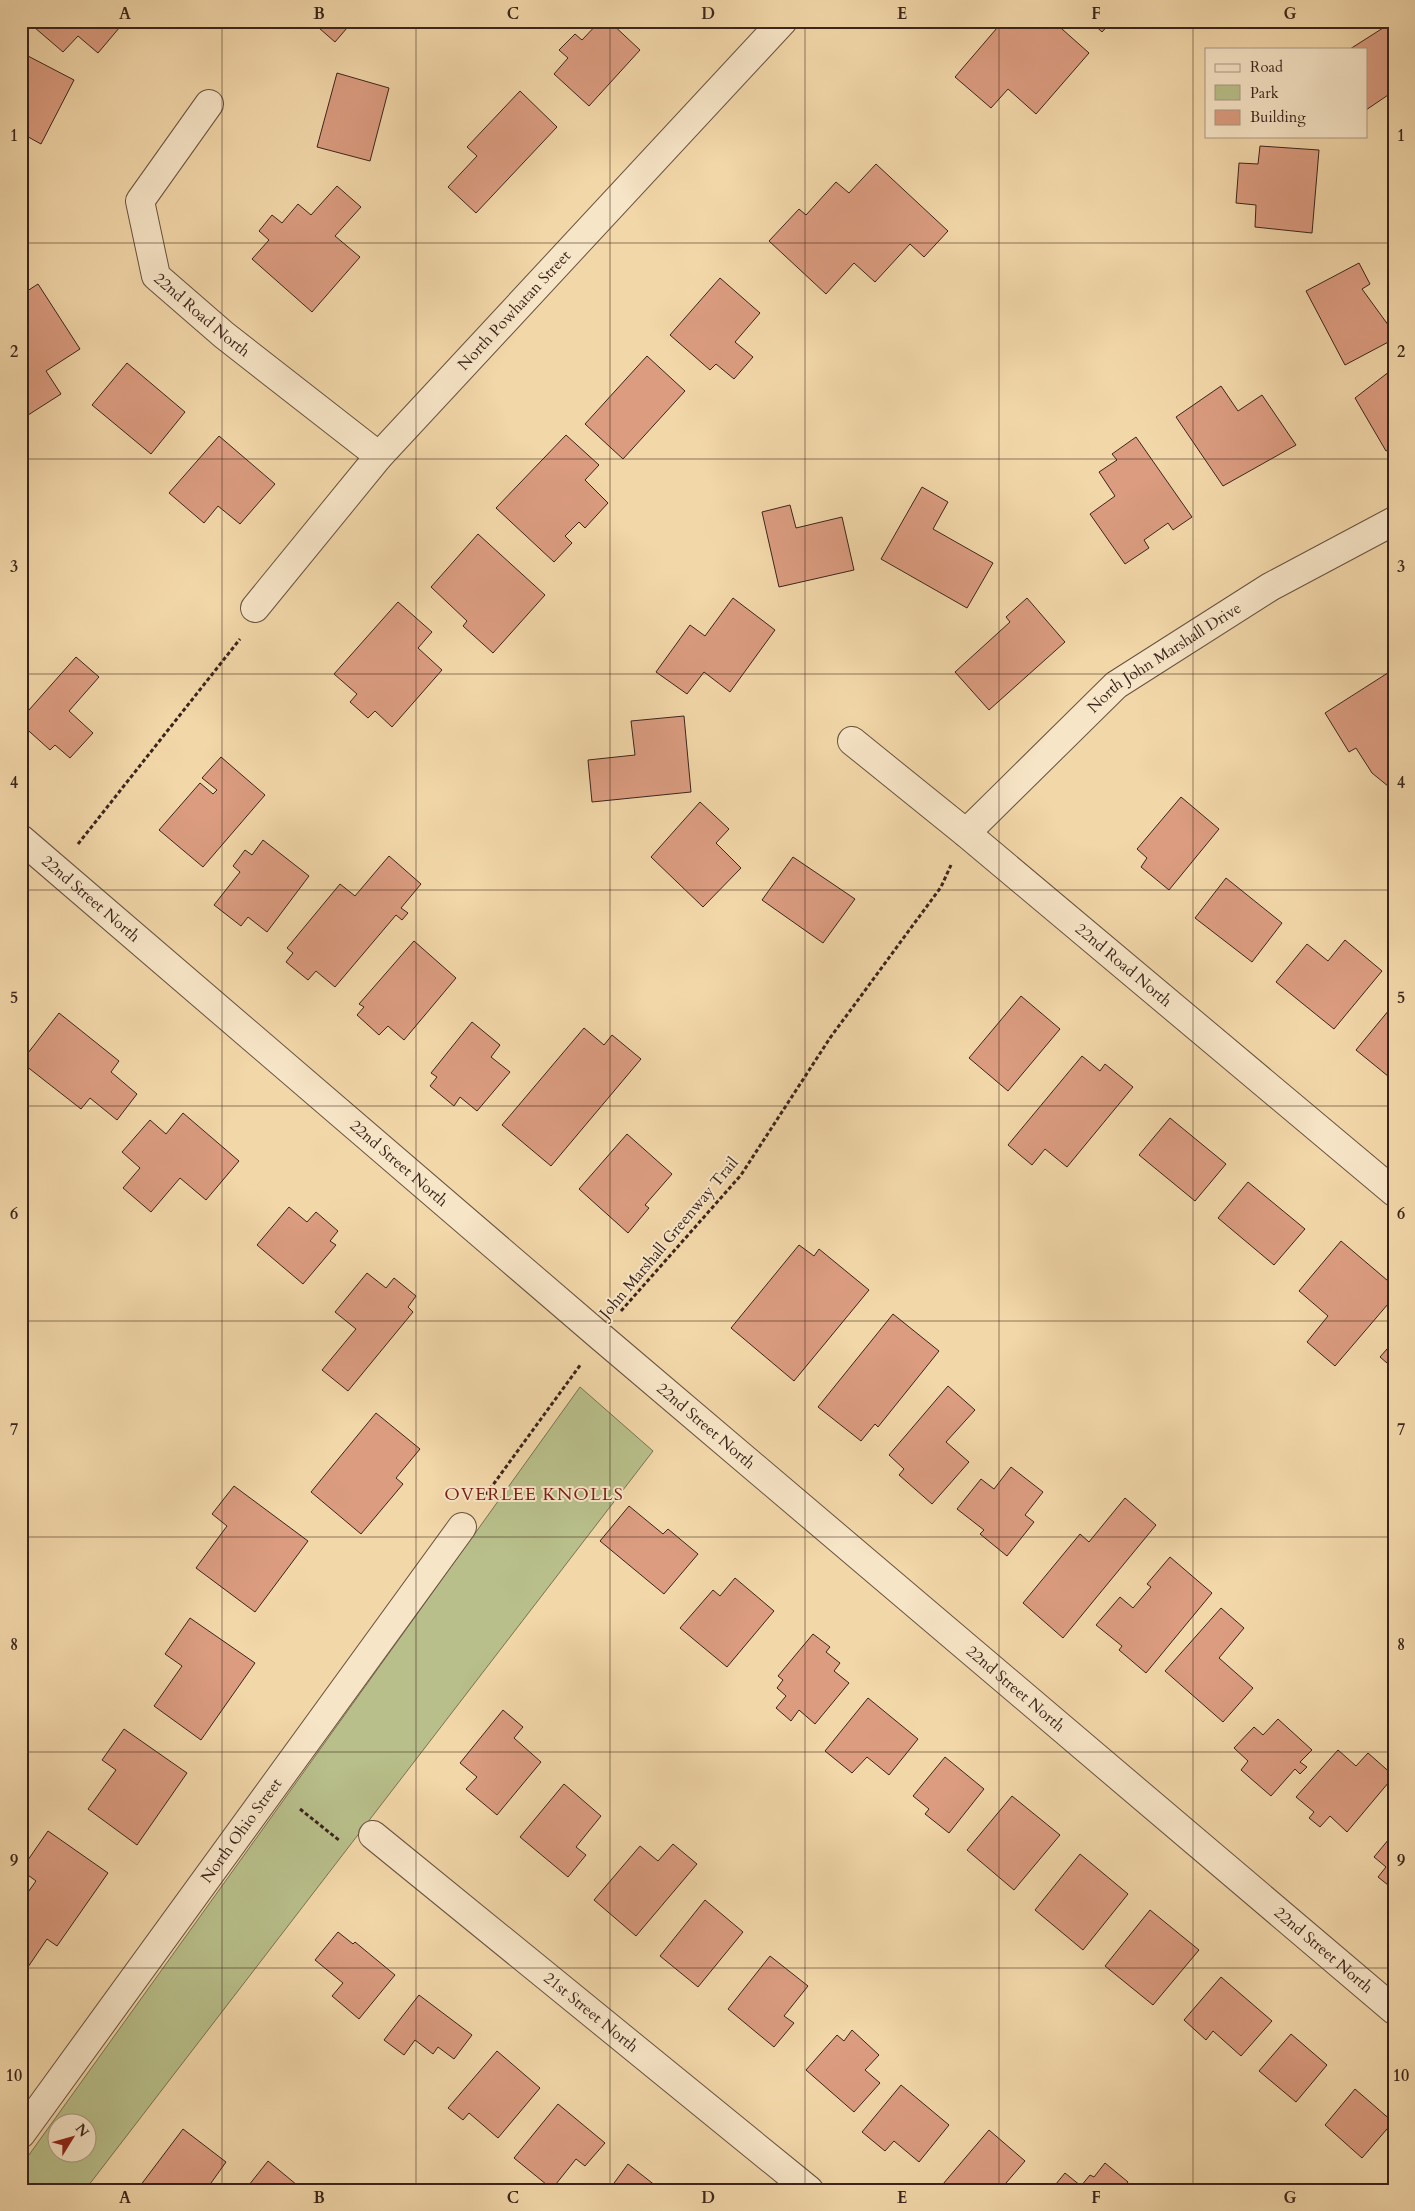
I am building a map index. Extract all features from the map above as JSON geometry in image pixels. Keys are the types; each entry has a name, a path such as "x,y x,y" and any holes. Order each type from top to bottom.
{"street":[{"name":"North Powhatan Street","path":"255,608 379,456 783,21"},
{"name":"22nd Road North","path":"209,104 140,201 156,276 224,335 379,456"},
{"name":"North John Marshall Drive","path":"966,833 1116,685 1270,587 1394,521"},
{"name":"22nd Road North","path":"852,741 966,833 1394,1192"},
{"name":"22nd Street North","path":"21,839 601,1337 1394,2010"},
{"name":"North Ohio Street","path":"21,2134 274,1789 462,1527"},
{"name":"21st Street North","path":"373,1835 809,2190"}],"path":[{"path":"58,869 251,625 255,608"},
{"name":"John Marshall Greenway Trail","path":"462,1527 624,1306 740,1175 830,1038 941,887 966,833"},
{"path":"274,1789 342,1843 373,1835"}],"green space":[{"path":"580,1387 653,1451 85,2190 21,2190 21,2166 48,2128 48,2164 98,2164 98,2114 58,2114"}],"building":[{"path":"27,21 125,21 98,53 78,36 63,52"},
{"path":"311,21 353,21 335,42"},
{"path":"600,21 609,21 640,50 589,106 554,74 568,58 559,50 575,34 582,40"},
{"path":"1003,21 1053,21 1089,53 1036,114 1008,89 991,108 955,77"},
{"path":"1090,21 1112,21 1102,32"},
{"path":"1394,21 1394,91 1368,109 1368,48 1352,48"},
{"path":"28,56 74,80 41,144 21,133 21,69"},
{"path":"337,73 389,88 370,161 317,147"},
{"path":"520,91 557,127 476,213 448,187 477,156 467,147"},
{"path":"1260,146 1319,150 1312,233 1255,227 1256,205 1236,203 1239,163 1258,164"},
{"path":"876,164 948,231 924,257 910,244 875,282 854,263 826,294 769,241 799,209 806,215 836,182 849,193"},
{"path":"21,179 23,179 23,256 21,256"},
{"path":"337,186 361,207 335,236 360,257 312,312 252,259 269,240 259,231 272,215 282,223 298,204 311,215"},
{"path":"1359,263 1370,284 1362,289 1394,333 1394,339 1345,365 1306,291"},
{"path":"720,278 760,313 735,342 753,357 734,379 716,364 710,370 670,335"},
{"path":"38,284 80,349 46,371 61,394 25,417 21,411 21,384 27,380 21,372 21,295"},
{"path":"647,356 685,391 623,459 585,424"},
{"path":"127,363 185,412 151,454 92,405"},
{"path":"1394,368 1394,447 1386,451 1355,398"},
{"path":"1221,386 1238,411 1262,395 1296,445 1223,486 1176,417"},
{"path":"566,435 599,465 585,480 608,503 585,528 579,522 565,536 572,543 554,562 496,508"},
{"path":"219,436 275,484 240,524 218,506 204,523 169,493"},
{"path":"1136,437 1192,517 1173,530 1168,523 1144,540 1149,548 1125,564 1090,514 1115,496 1099,472 1117,460 1112,454"},
{"path":"922,487 948,502 933,529 993,563 967,608 881,559"},
{"path":"790,505 796,528 842,517 854,570 779,587 762,512"},
{"path":"478,534 545,595 493,653 463,626 467,621 431,587"},
{"path":"733,598 775,630 730,692 704,672 687,694 656,672 690,625 705,636"},
{"path":"1027,598 1065,642 989,710 955,672 1010,622 1006,617"},
{"path":"398,602 432,632 418,648 442,670 392,727 375,711 368,718 350,702 357,694 334,674"},
{"path":"76,657 99,677 69,711 93,733 70,758 55,745 50,750 21,724 21,719"},
{"path":"1394,669 1394,791 1372,773 1356,748 1349,752 1325,713"},
{"path":"684,716 691,792 592,802 588,760 635,755 631,721"},
{"path":"221,757 265,795 203,867 159,830 200,783 213,794 217,790 202,778"},
{"path":"1181,797 1219,829 1169,890 1141,867 1147,858 1137,849"},
{"path":"700,802 729,829 716,843 741,868 703,907 651,857"},
{"path":"263,840 309,876 267,932 248,917 241,926 214,905 240,872 233,866 245,850 252,855"},
{"path":"389,856 421,884 401,908 408,913 402,920 396,915 335,987 316,971 308,980 286,962 293,953 287,948 340,884 355,896"},
{"path":"793,857 855,899 823,943 762,900"},
{"path":"1226,878 1282,923 1252,962 1195,918"},
{"path":"1345,940 1382,971 1334,1029 1276,982 1307,944 1328,961"},
{"path":"414,941 456,978 404,1040 388,1026 379,1035 357,1015 364,1007 359,1004"},
{"path":"1021,996 1060,1029 1008,1091 969,1058"},
{"path":"1394,1004 1394,1081 1356,1050"},
{"path":"59,1013 119,1061 111,1072 137,1094 117,1120 90,1098 81,1109 21,1062"},
{"path":"472,1022 500,1045 491,1057 510,1072 477,1111 460,1097 454,1106 430,1086 437,1077 431,1073"},
{"path":"584,1028 604,1045 612,1035 641,1059 551,1166 502,1125"},
{"path":"1082,1056 1100,1071 1105,1064 1133,1087 1067,1167 1045,1149 1032,1165 1008,1145"},
{"path":"183,1113 239,1161 206,1200 180,1178 151,1212 123,1188 140,1168 122,1152 150,1120 166,1134"},
{"path":"1170,1118 1226,1164 1195,1201 1139,1155"},
{"path":"627,1134 672,1174 645,1205 649,1208 628,1233 579,1189"},
{"path":"1248,1182 1305,1229 1274,1265 1218,1218"},
{"path":"289,1207 307,1222 316,1212 338,1231 330,1241 336,1245 303,1284 257,1245"},
{"path":"1341,1241 1394,1286 1394,1297 1335,1366 1307,1342 1328,1316 1299,1291"},
{"path":"799,1245 814,1256 819,1249 869,1290 794,1381 731,1328"},
{"path":"367,1273 386,1288 394,1278 416,1296 408,1307 413,1312 348,1391 322,1370 356,1329 335,1312"},
{"path":"893,1314 939,1351 878,1427 875,1424 861,1441 818,1407"},
{"path":"1394,1341 1394,1369 1380,1357"},
{"path":"948,1386 975,1410 946,1442 969,1462 932,1504 899,1475 904,1469 889,1455"},
{"path":"376,1413 420,1449 396,1478 403,1484 361,1534 311,1492"},
{"path":"1011,1467 1043,1492 1025,1515 1034,1522 1007,1556 980,1534 984,1530 957,1509 981,1479 994,1489"},
{"path":"234,1486 308,1541 255,1612 196,1568 227,1526 212,1514"},
{"path":"1125,1498 1156,1525 1063,1638 1023,1603 1080,1534 1089,1542"},
{"path":"629,1506 663,1534 668,1529 698,1554 664,1594 600,1541"},
{"path":"1170,1557 1212,1593 1146,1673 1119,1650 1122,1646 1096,1625 1120,1597 1133,1608 1151,1587 1147,1584"},
{"path":"735,1578 774,1611 727,1667 680,1628 713,1590 720,1596"},
{"path":"1221,1608 1244,1628 1219,1658 1253,1688 1223,1722 1165,1671"},
{"path":"190,1618 255,1663 201,1740 154,1706 182,1666 165,1654"},
{"path":"813,1634 830,1647 826,1652 840,1663 834,1671 849,1683 815,1724 799,1710 791,1721 776,1708 786,1696 777,1688 783,1680 778,1676"},
{"path":"868,1698 918,1739 889,1775 867,1757 852,1773 825,1751"},
{"path":"503,1710 523,1727 514,1738 541,1762 497,1815 466,1789 477,1777 460,1763"},
{"path":"1278,1719 1312,1750 1300,1762 1307,1767 1300,1774 1295,1769 1271,1796 1241,1770 1248,1761 1234,1748 1254,1727 1263,1735"},
{"path":"124,1729 187,1773 137,1845 88,1809 116,1770 102,1760"},
{"path":"1338,1750 1356,1766 1368,1753 1394,1776 1347,1832 1330,1816 1320,1827 1309,1818 1314,1812 1296,1797"},
{"path":"945,1757 984,1789 949,1833 925,1814 929,1809 913,1796"},
{"path":"564,1784 601,1816 576,1847 586,1855 568,1877 520,1837"},
{"path":"1012,1796 1060,1835 1014,1890 967,1850"},
{"path":"48,1831 108,1873 57,1946 47,1939 28,1967 21,1963 21,1902 36,1881 21,1870"},
{"path":"1394,1833 1393,1889 1378,1877 1386,1867 1374,1857"},
{"path":"673,1844 697,1864 636,1936 594,1900 640,1846 658,1861"},
{"path":"1080,1854 1128,1894 1083,1950 1035,1910"},
{"path":"705,1900 743,1932 698,1987 660,1956"},
{"path":"1150,1910 1199,1950 1153,2005 1105,1966"},
{"path":"338,1932 353,1944 355,1942 395,1975 359,2019 332,1996 343,1983 315,1960"},
{"path":"770,1956 808,1986 784,2016 794,2023 774,2047 728,2009"},
{"path":"1221,1977 1272,2021 1241,2056 1213,2031 1206,2040 1184,2020"},
{"path":"419,1995 472,2035 454,2059 438,2047 433,2054 415,2040 404,2055 384,2040"},
{"path":"852,2030 879,2055 865,2070 880,2083 854,2112 806,2070 837,2035 844,2041"},
{"path":"1291,2034 1327,2065 1296,2102 1259,2071"},
{"path":"497,2051 540,2088 498,2138 469,2113 463,2120 448,2108"},
{"path":"901,2085 949,2125 919,2162 894,2141 885,2151 862,2132"},
{"path":"1355,2089 1393,2122 1362,2158 1325,2125"},
{"path":"558,2104 605,2143 585,2166 576,2159 552,2189 514,2158"},
{"path":"183,2129 226,2162 211,2183 220,2190 137,2190"},
{"path":"989,2130 1025,2161 1000,2190 949,2190 943,2184"},
{"path":"268,2161 303,2190 245,2190"},
{"path":"1105,2163 1128,2182 1122,2190 1051,2190 1065,2173 1081,2186 1090,2175 1094,2177"},
{"path":"628,2164 661,2190 609,2190"}],"district":[{"name":"OVERLEE KNOLLS","path":"534,1494"}]}
